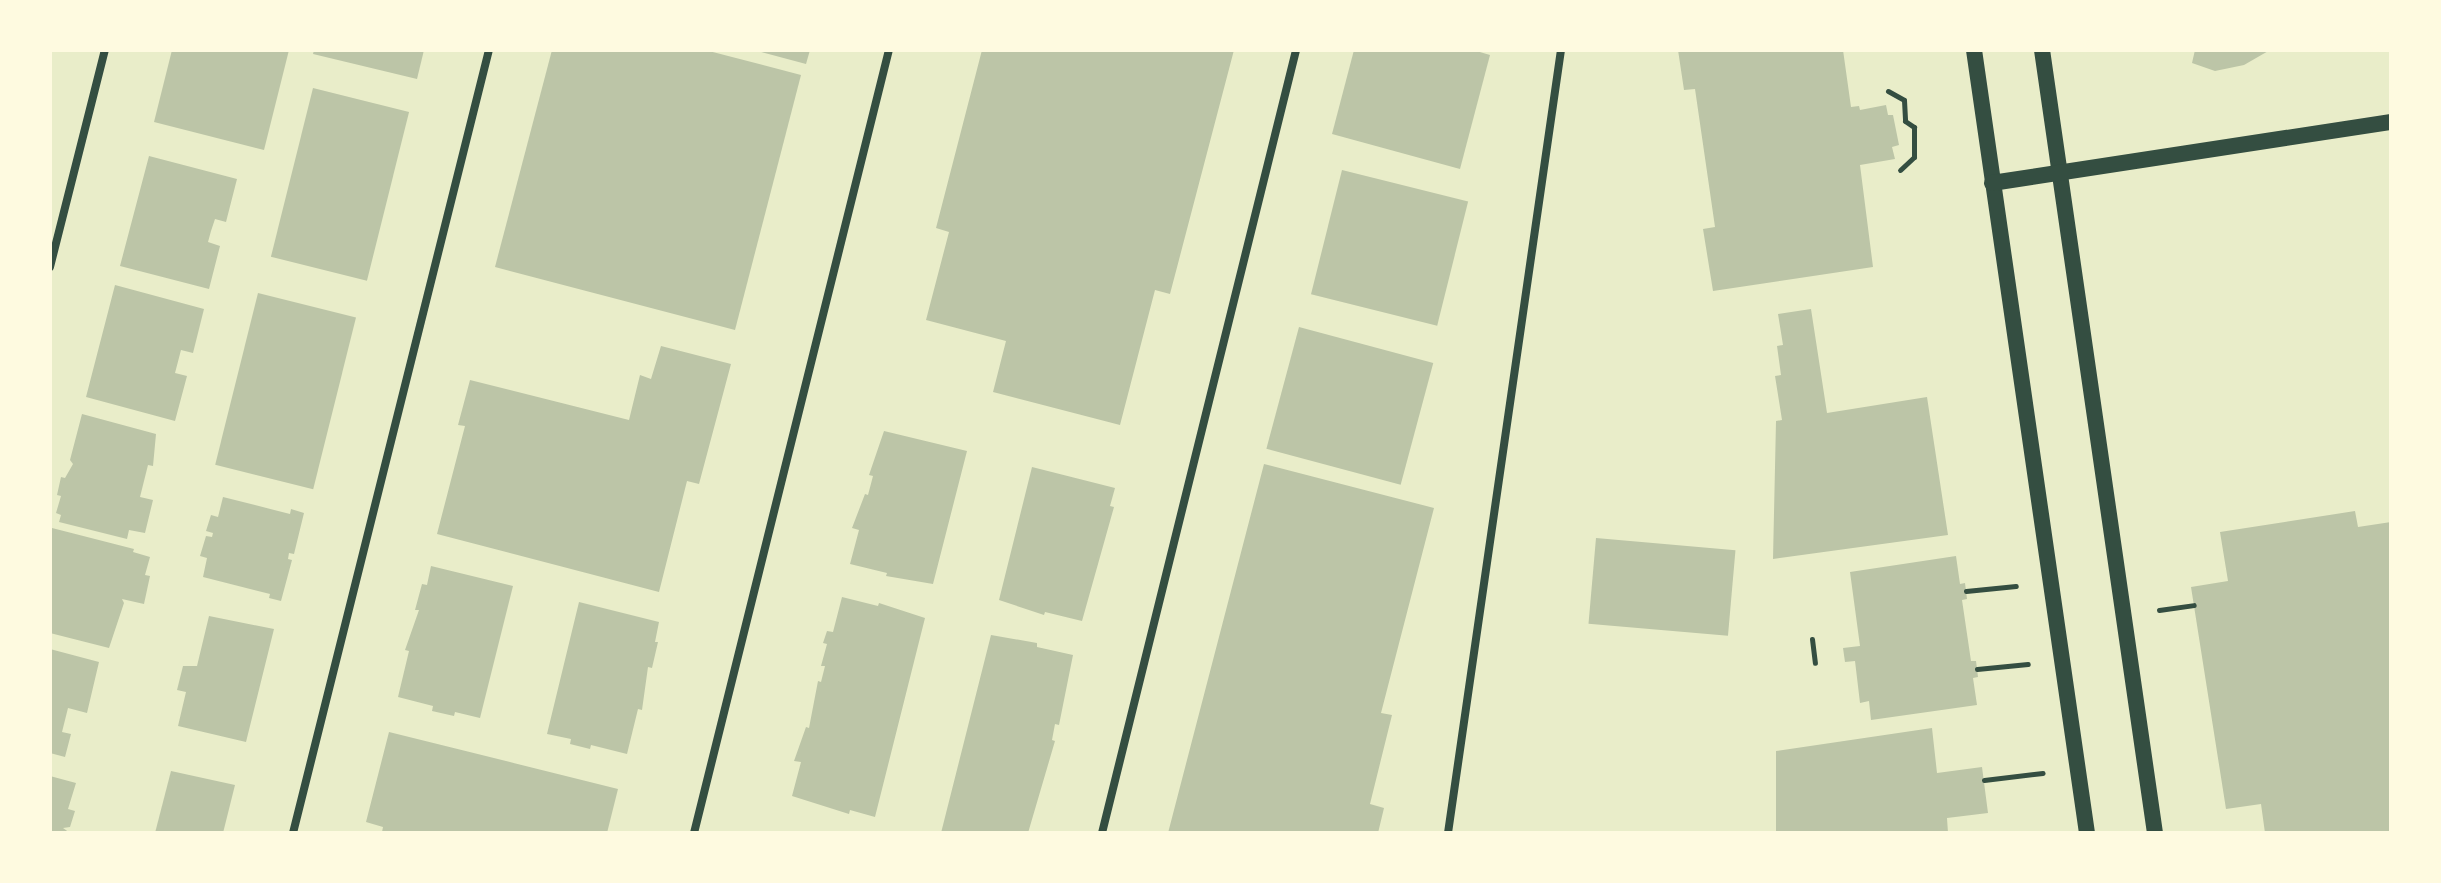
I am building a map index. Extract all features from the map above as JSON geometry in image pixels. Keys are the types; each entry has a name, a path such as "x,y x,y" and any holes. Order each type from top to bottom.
{"main road":[{"path":"1974,50 2087,833"},
{"path":"2042,50 2155,833"},
{"path":"1992,183 2391,122"}],"street":[{"path":"50,267 105,50"},
{"path":"293,833 489,50"},
{"path":"694,833 889,50"},
{"path":"1102,833 1296,50"},
{"path":"1448,833 1561,50"}],"path":[{"path":"1888,91 1904,100 1905,121 1914,127 1914,157 1900,170"},
{"path":"1966,591 2016,586"},
{"path":"2159,610 2194,605"},
{"path":"1812,639 1815,663"},
{"path":"1977,669 2028,664"},
{"path":"1984,780 2043,773"}],"building":[{"path":"172,50 289,50 264,150 154,122"},
{"path":"314,50 424,50 417,79 313,54"},
{"path":"552,50 705,50 801,75 735,330 495,267"},
{"path":"754,50 810,50 806,64"},
{"path":"982,50 1234,50 1170,294 1155,290 1120,425 993,392 1006,341 926,320 949,232 936,228"},
{"path":"1354,50 1473,50 1490,55 1460,169 1332,134"},
{"path":"1678,50 1843,50 1851,107 1859,106 1860,110 1886,105 1888,115 1893,115 1899,145 1892,147 1895,159 1860,165 1873,267 1713,291 1703,229 1715,227 1695,89 1684,90"},
{"path":"2195,50 2270,50 2244,65 2215,71 2192,63"},
{"path":"313,88 409,112 367,281 271,257"},
{"path":"149,156 237,179 226,222 215,219 208,242 220,246 209,289 120,266"},
{"path":"1342,170 1468,201 1437,326 1311,294"},
{"path":"115,285 204,309 193,353 181,350 175,373 187,376 175,421 86,397"},
{"path":"258,293 356,317 313,489 215,465"},
{"path":"1811,309 1827,413 1927,397 1948,535 1773,559 1776,421 1782,420 1775,376 1781,375 1777,346 1783,345 1778,314"},
{"path":"1299,327 1433,363 1401,485 1266,449"},
{"path":"661,346 731,364 699,484 687,481 659,592 437,534 465,426 458,425 470,380 629,420 640,375 651,379"},
{"path":"82,414 156,434 153,466 148,465 140,497 153,500 145,533 129,530 127,539 59,522 61,515 56,513 61,496 57,495 61,477 65,478 73,464 70,460"},
{"path":"884,431 967,451 933,584 886,576 887,573 850,564 859,530 852,528 865,494 868,495 873,476 869,475"},
{"path":"1264,464 1434,508 1381,713 1392,715 1370,804 1384,808 1378,833 1168,833"},
{"path":"1032,467 1115,488 1110,506 1114,507 1082,621 1045,612 1044,615 999,600"},
{"path":"223,497 290,514 291,509 304,513 294,554 289,553 288,559 292,560 281,601 269,598 270,594 203,577 207,558 200,556 206,536 212,537 213,533 206,531 211,515 218,517"},
{"path":"2355,511 2358,527 2391,522 2391,833 2265,833 2261,804 2226,809 2191,587 2228,581 2220,532"},
{"path":"52,528 134,549 133,552 150,557 145,575 150,576 144,604 122,599 124,603 109,648 50,633"},
{"path":"1596,538 1735,550 1728,636 1589,624"},
{"path":"1956,556 1960,584 1965,583 1967,599 1962,600 1971,661 1976,661 1978,677 1973,678 1977,705 1871,720 1869,701 1860,703 1855,661 1845,662 1843,648 1860,646 1850,572"},
{"path":"431,566 513,586 480,718 432,711 433,706 398,697 409,651 405,650 419,610 415,610 422,584 427,585"},
{"path":"842,597 878,606 879,603 925,618 875,817 850,810 849,814 792,796 801,762 794,761 806,727 809,728 818,681 821,682 825,666 821,666 827,644 823,643 827,631 833,632"},
{"path":"579,602 659,622 655,642 658,642 652,668 648,667 642,710 638,709 627,754 591,745 590,749 570,744 571,739 547,734"},
{"path":"209,616 274,629 246,742 178,726 186,692 177,690 183,666 197,666"},
{"path":"991,635 1037,643 1037,647 1073,655 1059,725 1055,724 1052,740 1055,741 1028,833 941,833"},
{"path":"50,649 99,662 87,713 68,708 62,732 71,734 65,757 50,753"},
{"path":"1932,728 1937,773 1982,767 1988,813 1947,818 1948,833 1776,833 1776,751"},
{"path":"389,732 618,789 607,833 382,832 383,827 366,822"},
{"path":"171,771 235,785 223,833 155,833"},
{"path":"50,776 76,783 68,809 75,811 70,827 63,828 70,833 50,833"}]}
